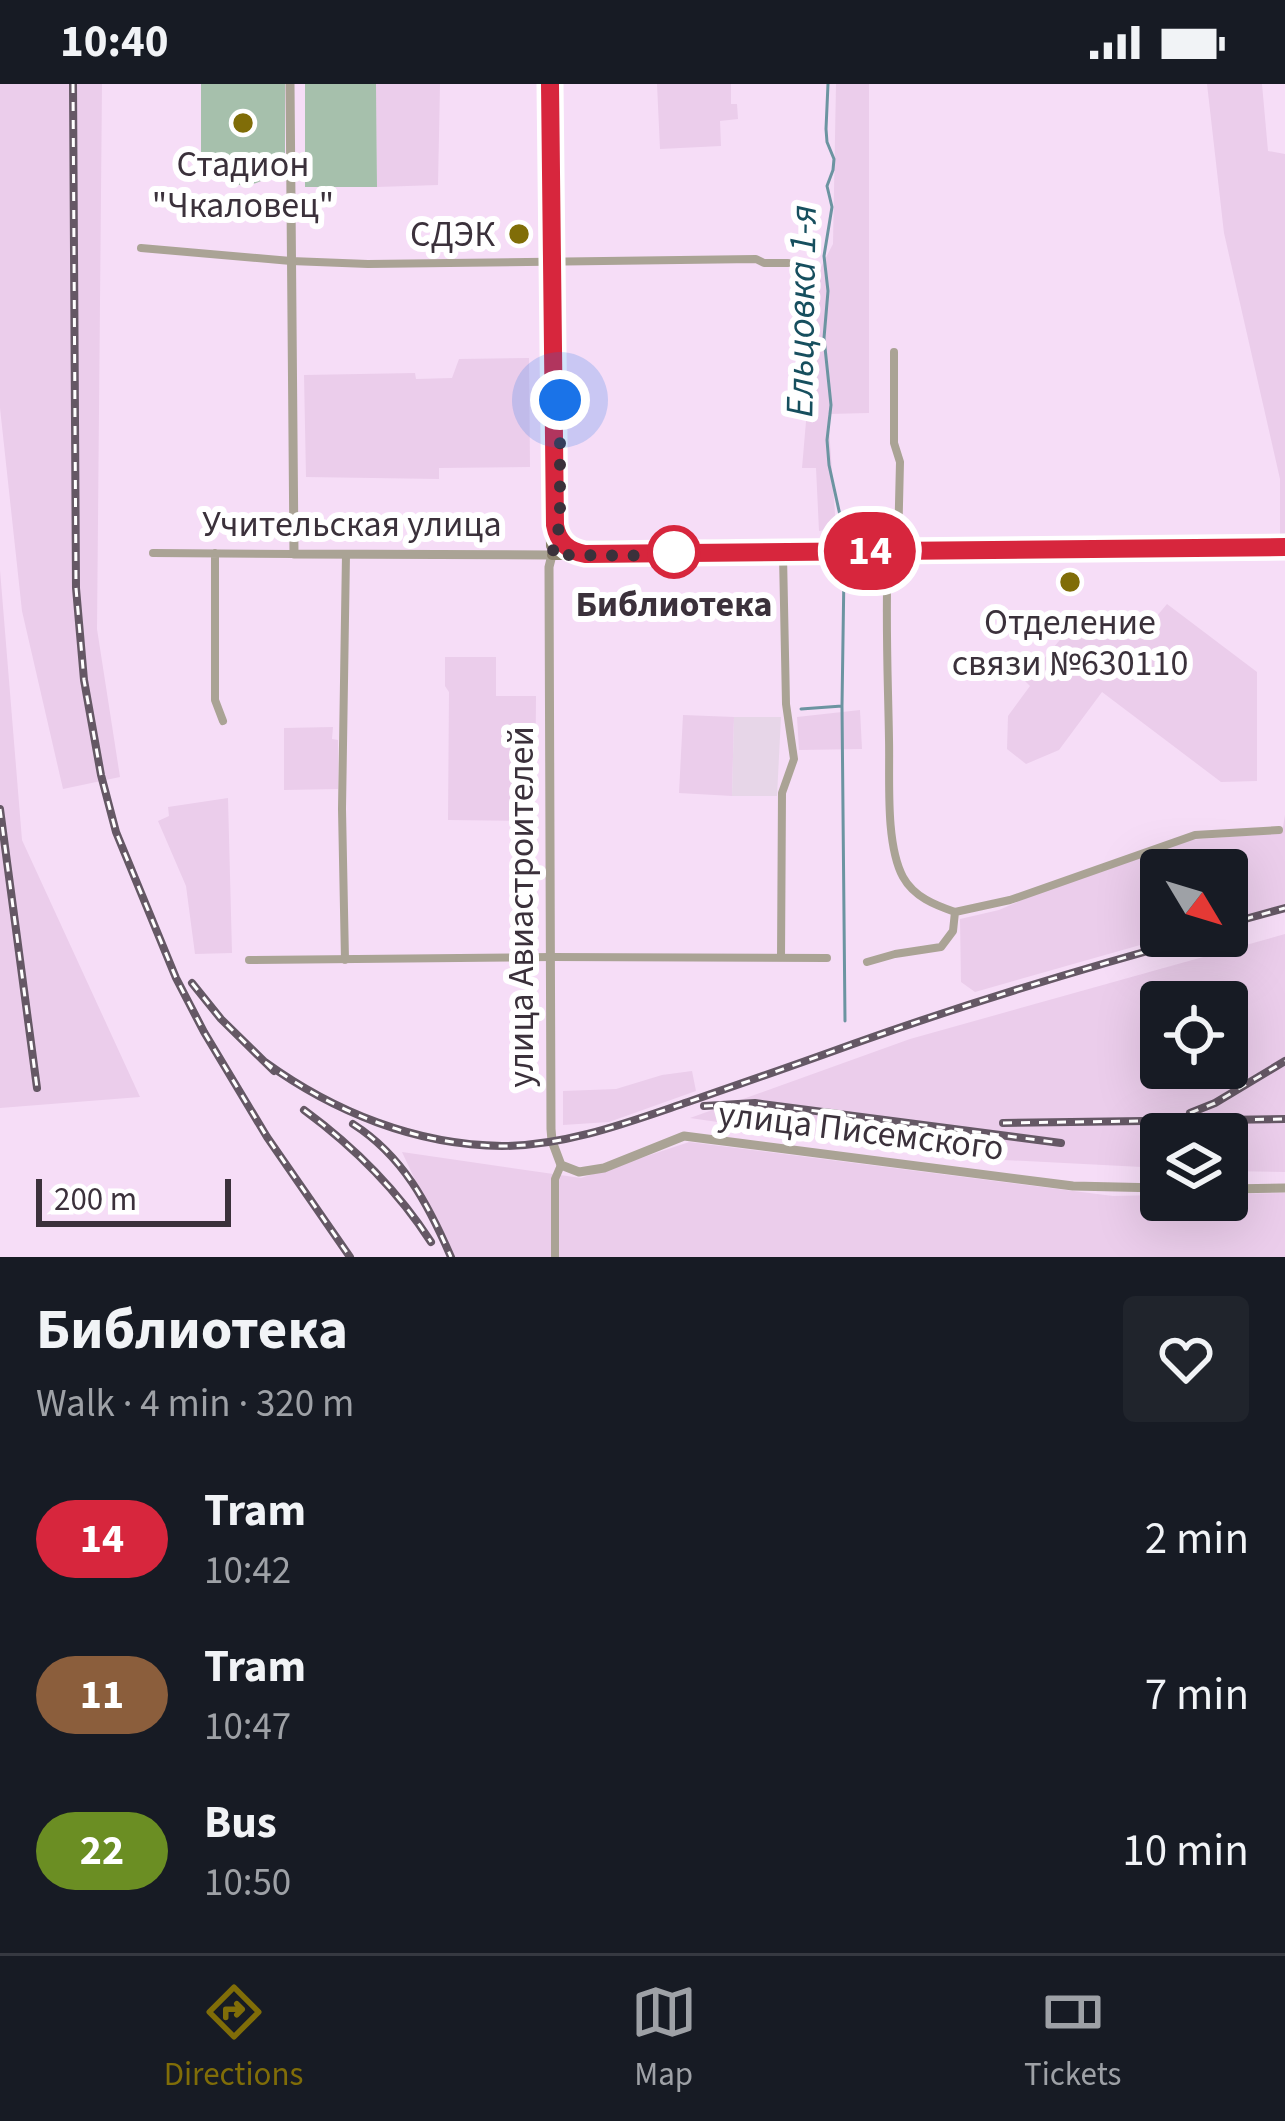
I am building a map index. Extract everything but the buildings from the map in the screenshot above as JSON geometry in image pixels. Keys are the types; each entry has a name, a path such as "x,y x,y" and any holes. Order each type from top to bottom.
{"main road":[{"name":"улица Авиастроителей","path":"543,84 552,555"},
{"name":"улица Авиастроителей","path":"552,555 560,523 556,84"},
{"path":"560,523 563,537 572,544"},
{"name":"Учительская улица","path":"552,555 783,555 1285,540"},
{"name":"Учительская улица","path":"552,555 572,544 1285,552"}],"street":[{"path":"290,84 294,554"},
{"path":"141,248 368,264 756,259 788,263"},
{"path":"894,352 894,442 899,462 889,734 894,849 902,876 934,905 955,912 1010,900 1195,836 1279,830"},
{"name":"Учительская улица","path":"153,553 552,555"},
{"path":"215,553 214,700 223,721"},
{"path":"345,960 346,554"},
{"name":"улица Авиастроителей","path":"552,555 552,1141 561,1165 555,1179 555,1257"},
{"path":"781,958 782,793 794,759 786,704 783,555"},
{"path":"867,962 941,947 952,931 955,912"},
{"path":"249,960 827,958"},
{"name":"улица Писемского","path":"561,1165 579,1172 604,1168 684,1136 1073,1186 1140,1188"},
{"path":"1248,1189 1285,1188"}],"shaded area":[{"path":"0,84 102,84 97,629 120,777 63,789 22,611 0,408"},
{"path":"376,84 440,84 438,185 377,187"},
{"path":"657,84 731,84 731,104 737,104 738,119 720,121 721,146 660,149"},
{"path":"836,84 869,84 869,413 828,414 836,528 819,531 816,468 802,468 819,271 833,244"},
{"path":"1207,84 1262,84 1268,151 1285,154 1285,537 1280,538 1280,479 1224,233"},
{"path":"529,358 530,467 439,468 439,479 306,477 304,375 415,373 416,379 452,378 459,359"},
{"path":"0,570 22,840 140,1097 0,1108"},
{"path":"1167,604 1257,672 1257,781 1221,782 1102,692 1059,750 1026,764 1007,749 1008,716 1030,686 1025,681 1070,628 1151,623"},
{"path":"445,657 496,657 496,696 536,696 535,821 448,820"},
{"path":"860,710 862,749 799,750 797,717"},
{"path":"683,715 734,717 732,796 679,793"},
{"path":"734,717 781,717 777,796 732,796"},
{"path":"333,727 332,739 338,740 338,789 284,790 284,728"},
{"path":"228,798 232,953 195,954 186,886 158,821 169,816 168,807"},
{"path":"1285,815 1285,904 1248,914 1248,849 1160,849 1189,840 1282,833"},
{"path":"1140,855 1140,945 975,992 961,982 960,919 999,910 1091,870"},
{"path":"1285,934 1285,1172 1248,1171 1248,1113 1140,1113 1140,1167 965,1158 690,1118 910,1039 1203,957 1248,957 1248,944"},
{"path":"692,1071 696,1091 609,1122 563,1125 563,1091 616,1089"},
{"path":"689,1142 1113,1196 1140,1195 1140,1221 1248,1221 1248,1194 1285,1193 1285,1257 451,1257 402,1152 581,1178"}],"green space":[{"name":"Стадион \"Чкаловец\"","path":"201,84 285,84 285,164 263,180 243,185 223,179 201,163"},
{"path":"305,84 376,84 377,187 305,187"}],"waterway":[{"name":"Ельцовка 1-я","path":"828,84 827,142 834,159 827,186 832,207 824,256 828,291 824,338 831,405 827,440 845,538"},
{"name":"Ельцовка 1-я","path":"801,709 842,706 844,571"},
{"name":"Ельцовка 1-я","path":"842,706 845,1021"}],"tram line":[{"path":"550,84 555,525 569,548 585,554 1285,547"},
{"name":"14","path":"550,84 555,525 558,538 569,549 585,554 1285,547"}],"railway":[{"path":"73,84 76,588 84,680 101,775 116,832 176,978 267,1137 350,1257"},
{"path":"0,809 37,1088"},
{"path":"1248,918 1285,908"},
{"path":"265,1062 319,1096 407,1132 470,1144 526,1145 620,1125 983,1000 1140,953"},
{"path":"192,983 274,1071"},
{"path":"1190,1113 1285,1061"},
{"path":"704,1106 755,1103 1061,1143"},
{"path":"304,1110 373,1170 431,1242"},
{"path":"1003,1123 1285,1119"},
{"path":"353,1124 400,1166 451,1257"}],"place":[{"name":"Стадион \"Чкаловец\"","path":"243,123"},
{"name":"СДЭК","path":"519,234"},
{"name":"Библиотека","path":"674,552"},
{"name":"Отделение связи №630110","path":"1070,582"}],"route":[{"path":"560,400 560,523 552,555 688,556 674,552"}]}
